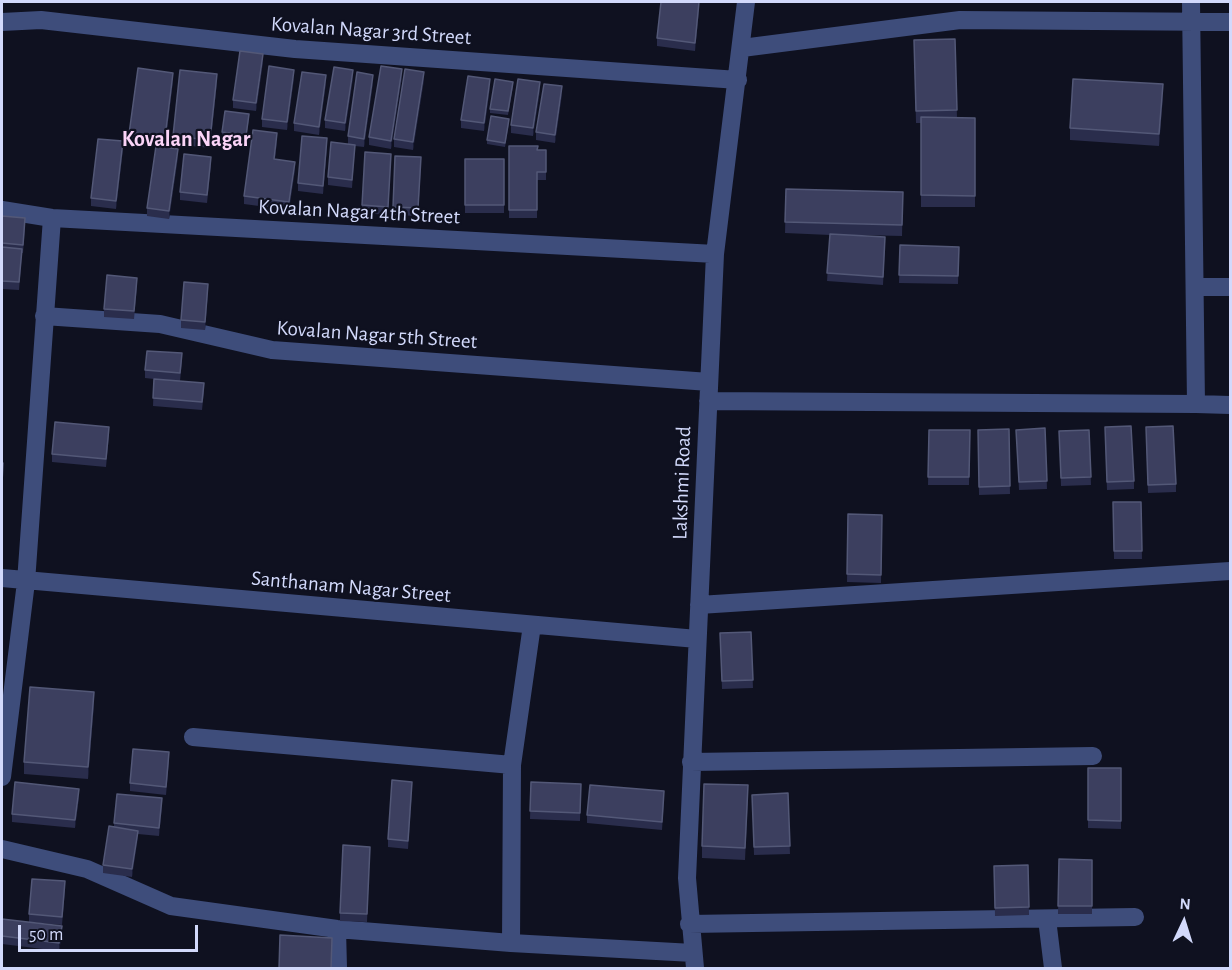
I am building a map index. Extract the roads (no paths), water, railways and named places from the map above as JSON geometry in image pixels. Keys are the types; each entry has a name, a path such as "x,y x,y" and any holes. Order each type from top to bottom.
{"street":[{"name":"Lakshmi Road","path":"694,961 689,924 687,878 715,254 746,2"},
{"path":"1191,2 1196,404"},
{"name":"Kovalan Nagar 3rd Street","path":"2,22 41,20 295,49 738,80"},
{"path":"742,48 960,20 1230,22"},
{"name":"Kovalan Nagar 4th Street","path":"2,210 52,218 715,254"},
{"path":"2,777 3,749 27,582 52,218"},
{"path":"1195,287 1230,287"},
{"name":"Kovalan Nagar 5th Street","path":"44,316 160,324 272,350 709,382"},
{"path":"708,401 1230,405"},
{"path":"699,605 1230,571"},
{"name":"Santhanam Nagar Street","path":"2,578 697,639"},
{"path":"510,943 512,765 532,625"},
{"path":"193,737 512,765"},
{"path":"692,762 1093,756"},
{"path":"2,849 87,869 171,906 337,929 694,961"},
{"path":"689,924 1135,917"},
{"path":"1047,919 1053,969"},
{"path":"337,929 338,969"}],"district":[{"name":"Kovalan Nagar","path":"186,139"}]}
